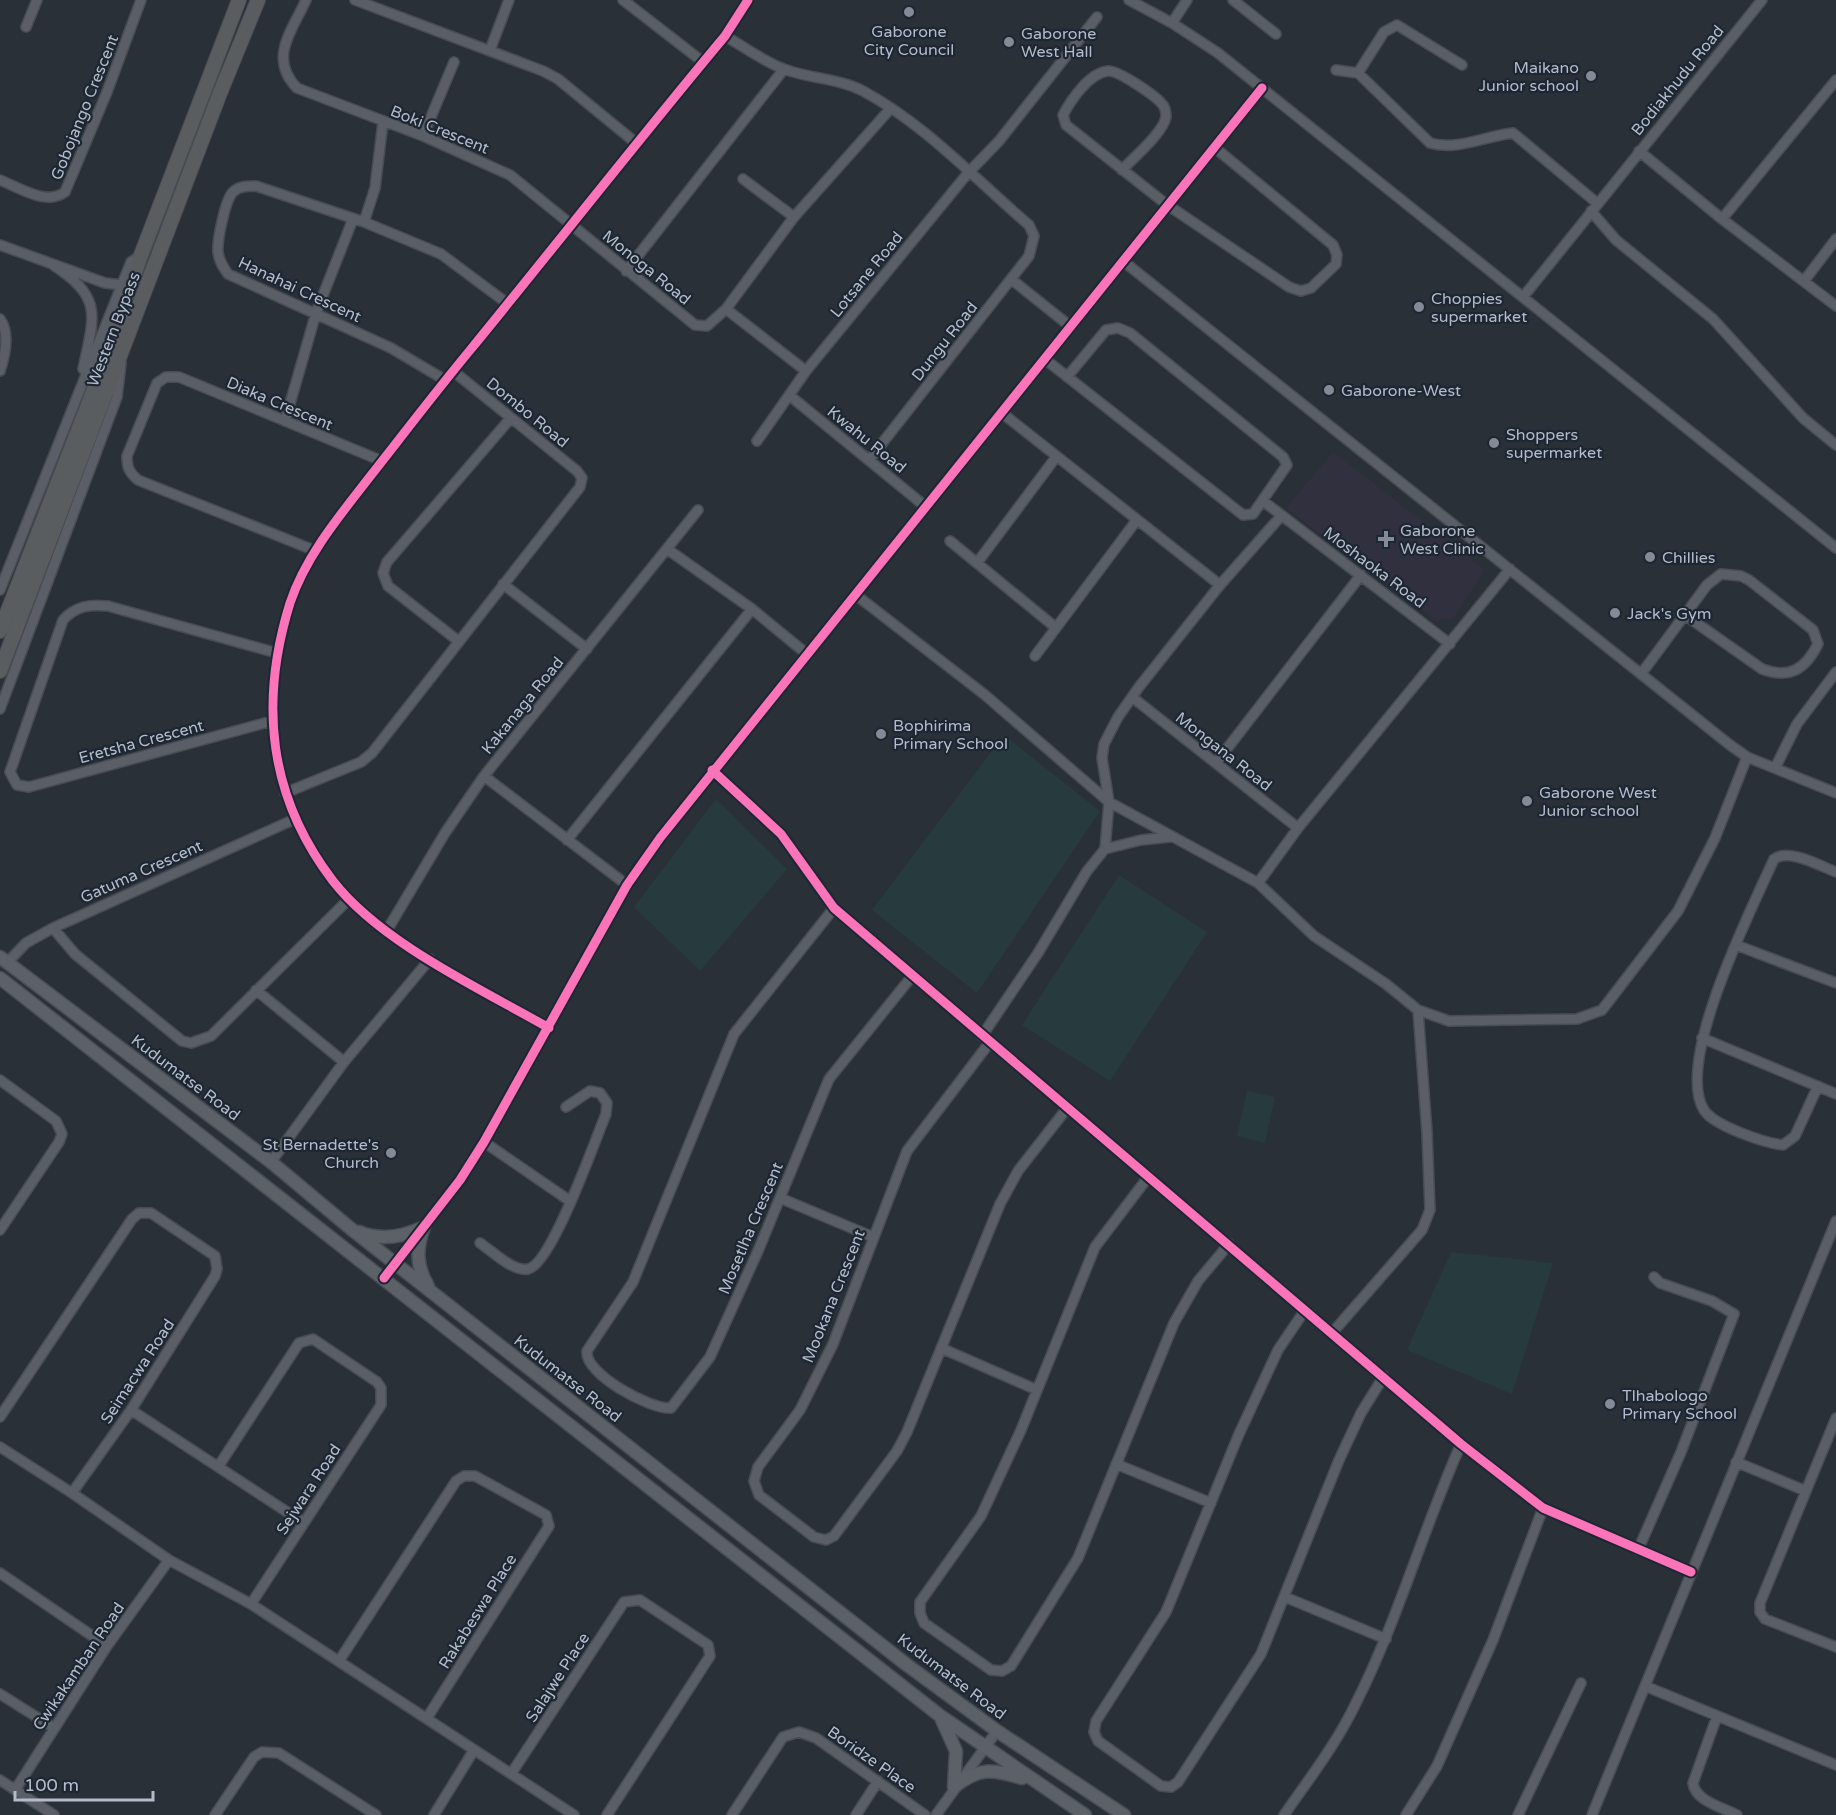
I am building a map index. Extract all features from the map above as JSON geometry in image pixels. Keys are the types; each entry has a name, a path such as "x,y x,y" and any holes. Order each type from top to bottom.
{"highway":[{"name":"Western Bypass","path":"0,631 100,374 141,255 239,0"},
{"name":"Western Bypass","path":"0,671 27,594 258,0"}],"main road":[{"name":"Kudumatse Road","path":"3,960 271,1162 350,1228 907,1665 997,1731 1124,1815"},
{"path":"0,978 6,987 384,1278 939,1715 1030,1780 1085,1815"},
{"path":"350,1228 380,1237 395,1237 424,1227"},
{"path":"424,1227 417,1255 420,1268 431,1291"},
{"path":"939,1715 956,1751 954,1787"},
{"path":"954,1787 968,1776 992,1770 1030,1780"}],"street":[{"path":"26,27 37,0"},
{"name":"Gobojango Crescent","path":"0,180 45,198 57,198 65,192 107,92 141,0"},
{"name":"Boki Crescent","path":"306,0 283,50 282,65 287,77 297,88 423,136 515,178 572,225"},
{"path":"355,0 490,50 558,79 636,143"},
{"path":"490,50 509,0"},
{"path":"623,0 703,62"},
{"path":"549,1028 386,932 349,899 317,858 295,819 285,793 274,748 272,721 277,653 294,593 316,551 444,380 725,36 748,0"},
{"path":"1129,0 1172,23 1218,53 1836,548"},
{"path":"1172,23 1187,0"},
{"path":"1233,0 1276,34"},
{"name":"Bodiakhudu Road","path":"1523,297 1762,0"},
{"name":"Lotsane Road","path":"757,441 806,371 968,173 999,141 1097,17"},
{"path":"1359,73 1384,32 1397,25 1462,65"},
{"path":"725,36 784,69 842,82 891,108 924,130 968,173"},
{"path":"423,136 454,62"},
{"path":"626,271 784,69"},
{"path":"1122,170 1163,125 1167,114 1162,104 1120,73 1108,70 1095,76 1068,105 1063,115 1065,125 1122,170 1166,204 1289,287 1302,291 1311,288 1336,264 1337,255 1333,245 1214,147"},
{"path":"1336,70 1359,73 1430,143 1442,147 1513,133 1594,207 1616,240 1713,319 1803,418 1836,445"},
{"path":"1722,219 1836,80"},
{"path":"384,1278 460,1180 484,1142 627,885 712,770 1046,360 1166,204 1262,88"},
{"path":"806,371 726,309 794,217 891,108"},
{"path":"364,222 375,188 383,122"},
{"path":"1639,152 1836,306"},
{"name":"Dungu Road","path":"869,460 1029,256 1034,236 1029,225 968,173"},
{"path":"743,179 794,217"},
{"name":"Hanahai Crescent","path":"353,219 256,186 243,187 232,193 225,208 218,250 220,264 228,274 391,348 444,380"},
{"path":"285,421 316,313 353,219 441,254 508,304"},
{"name":"Monoga Road","path":"572,225 626,271 695,324 707,326 726,309"},
{"path":"1804,281 1836,239"},
{"path":"0,245 105,283 123,285"},
{"path":"0,590 131,262 141,255"},
{"path":"1123,261 1747,757 1836,793"},
{"path":"53,265 72,278 82,289 92,307 92,329 78,392"},
{"path":"1011,279 1071,327"},
{"path":"0,319 5,332 6,344 0,371"},
{"path":"1046,360 1067,377 1243,515 1253,514 1287,465 1286,460 1130,333 1118,328 1106,330 1067,377"},
{"path":"0,709 117,397 122,352"},
{"name":"Dombo Road","path":"453,371 571,466 582,478 576,494 503,584"},
{"name":"Diaka Crescent","path":"316,551 138,480 127,467 127,456 157,383 166,377 179,377 382,461"},
{"name":"Kwahu Road","path":"789,395 926,507"},
{"path":"1002,412 1136,521 1220,585"},
{"path":"458,640 388,586 383,573 387,562 510,419"},
{"path":"977,562 1056,457"},
{"name":"Moshaoka Road","path":"1263,501 1450,644"},
{"name":"Kakanaga Road","path":"386,932 445,832 484,776 699,510"},
{"path":"1171,837 1141,840 1105,849 1109,802 1102,758 1104,744 1132,697 1220,585 1281,516"},
{"path":"1035,656 1136,521"},
{"path":"950,541 1055,627"},
{"path":"667,549 752,609 808,655"},
{"path":"1258,883 1298,828 1510,569"},
{"path":"1641,674 1685,615 1713,579 1721,574 1741,576 1813,630 1818,644 1797,672 1786,675 1772,673 1762,669 1685,615"},
{"path":"1216,762 1361,575"},
{"path":"285,793 361,762 372,753 503,584 587,649"},
{"path":"856,595 986,695 1109,802 1171,837 1196,847 1258,883 1314,936 1386,984 1418,1010 1449,1021 1577,1019 1602,1010 1619,991 1688,894 1715,838 1747,757"},
{"name":"Eretsha Crescent","path":"272,721 29,787 17,785 10,768 59,631 71,611 83,606 108,606 152,616 277,653"},
{"path":"567,840 752,609"},
{"path":"1775,768 1797,724 1836,672"},
{"name":"Mongana Road","path":"1132,697 1298,828"},
{"path":"712,770 781,834 808,875 834,908 1461,1444 1543,1508 1691,1572"},
{"path":"484,776 627,885"},
{"name":"Gatuma Crescent","path":"3,960 26,943 53,928 295,819"},
{"name":"Mookana Crescent","path":"941,1348 897,1451 834,1536 826,1540 814,1537 759,1496 754,1481 758,1467 801,1410 833,1344 908,1150 986,1039 1087,871 1105,849"},
{"path":"1818,1086 1791,1142 1783,1145 1770,1143 1727,1126 1705,1111 1700,1099 1702,1038 1736,945 1777,857 1790,855 1836,872"},
{"path":"53,928 75,954 182,1041 191,1043 211,1036 349,899"},
{"name":"Mosetlha Crescent","path":"834,908 734,1035 633,1282 587,1351 586,1357 618,1389 662,1409 671,1407 710,1357 829,1079 913,975"},
{"path":"1736,945 1836,983"},
{"path":"271,1162 344,1062 430,959"},
{"path":"256,990 344,1062"},
{"path":"1332,1333 1422,1230 1430,1210 1418,1010"},
{"path":"1702,1038 1836,1094"},
{"path":"0,1080 56,1121 62,1134 59,1142 0,1230"},
{"path":"480,1243 513,1266 526,1269 536,1266 557,1236 606,1114 607,1103 600,1094 590,1091 566,1107"},
{"path":"1037,1390 941,1348 1000,1204 1018,1171 1068,1107"},
{"path":"484,1142 570,1201"},
{"path":"1149,1176 1095,1247 1037,1390 981,1516 920,1602 920,1613 924,1623 991,1670 1002,1671 1011,1666 1078,1558 1174,1323 1198,1281 1229,1244"},
{"path":"780,1198 873,1237"},
{"name":"Seimacwa Road","path":"0,1417 132,1219 139,1213 151,1213 215,1256 217,1261 215,1276 131,1410 72,1493"},
{"path":"1592,1815 1836,1221"},
{"path":"1638,1550 1681,1452 1734,1314 1712,1301 1660,1283 1654,1277"},
{"path":"1305,1310 1278,1350 1166,1612 1096,1721 1094,1732 1098,1741 1161,1786 1171,1787 1178,1782 1261,1654 1339,1460 1361,1413 1384,1376"},
{"name":"Sejwara Road","path":"218,1467 299,1343 306,1339 313,1339 377,1382 381,1388 381,1405 251,1604"},
{"path":"131,1410 304,1523"},
{"path":"1836,1418 1760,1603 1760,1612 1765,1619 1836,1647"},
{"path":"1284,1815 1356,1706 1386,1640 1445,1480 1461,1444"},
{"path":"0,1447 169,1560 251,1604 574,1815"},
{"path":"1736,1462 1806,1491"},
{"path":"1116,1464 1211,1503"},
{"name":"Rakabeswa Place","path":"339,1661 456,1481 464,1476 475,1476 546,1515 549,1526 427,1719"},
{"path":"1406,1815 1442,1755 1493,1640 1543,1508"},
{"name":"Cwikakamban Road","path":"15,1790 107,1646 169,1560"},
{"path":"0,1574 107,1646"},
{"path":"1285,1597 1386,1640"},
{"name":"Salajwe Place","path":"511,1774 624,1602 632,1599 640,1600 708,1645 710,1656 607,1815"},
{"path":"1518,1815 1581,1683"},
{"path":"1646,1686 1836,1764"},
{"path":"0,1694 54,1728"},
{"path":"1717,1716 1693,1783 1694,1791 1737,1815"},
{"path":"936,1815 954,1787 997,1731"},
{"name":"Boridze Place","path":"732,1815 783,1737 799,1732 816,1738 925,1815"},
{"path":"434,1815 474,1750"},
{"path":"216,1815 254,1757 269,1752 279,1753 376,1815"},
{"path":"0,1780 54,1815"},
{"path":"856,1815 878,1781"}],"shaded area":[{"name":"Gaborone West Clinic","path":"1333,452 1485,570 1453,618 1437,621 1286,508"}],"green space":[{"path":"1004,735 1100,811 977,993 872,910"},
{"path":"716,799 787,869 700,971 634,907"},
{"path":"1119,875 1207,932 1110,1081 1022,1025"},
{"path":"1247,1091 1275,1097 1265,1143 1237,1136"},
{"path":"1451,1252 1553,1263 1512,1394 1407,1350"}],"cycle path":[{"path":"549,1028 463,981 377,925 353,904 333,881 311,849 294,816 283,782 276,748 273,712 274,677 280,640 290,603 305,568 337,520 446,380 725,36 748,0"},
{"path":"384,1278 460,1180 484,1142 627,885 660,838 1262,88"},
{"path":"712,770 781,834 834,908 1461,1444 1543,1508 1691,1572"}],"place":[{"name":"Gaborone City Council","path":"909,12"},
{"name":"Gaborone West Hall","path":"1009,42"},
{"name":"Maikano Junior school","path":"1591,76"},
{"name":"Choppies supermarket","path":"1419,307"},
{"name":"Gaborone-West","path":"1329,390"},
{"name":"Shoppers supermarket","path":"1494,443"},
{"name":"Gaborone West Clinic","path":"1386,539"},
{"name":"Chillies","path":"1650,557"},
{"name":"Jack's Gym","path":"1615,613"},
{"name":"Bophirima Primary School","path":"881,734"},
{"name":"Gaborone West Junior school","path":"1527,801"},
{"name":"St Bernadette's Church","path":"391,1153"},
{"name":"Tlhabologo Primary School","path":"1610,1404"}]}
